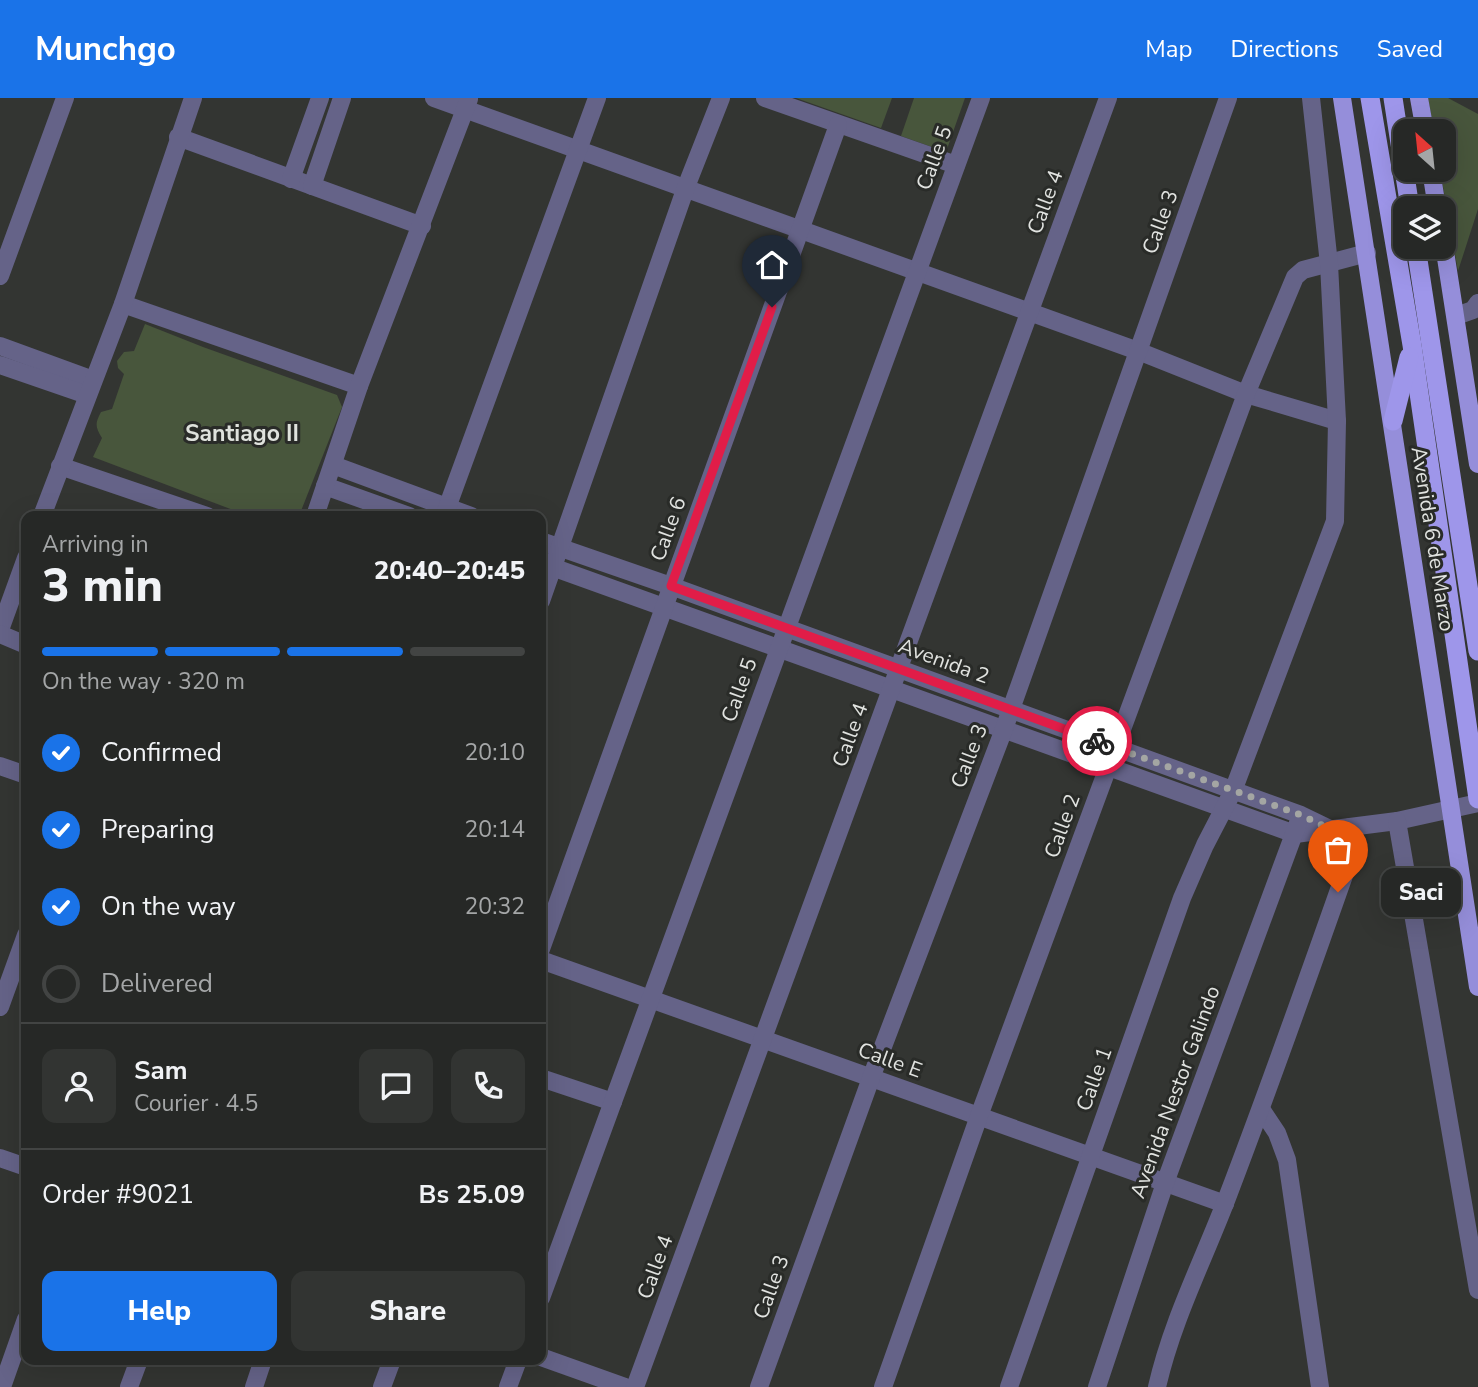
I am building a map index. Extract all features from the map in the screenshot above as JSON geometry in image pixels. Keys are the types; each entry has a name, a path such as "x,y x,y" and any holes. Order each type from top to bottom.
{"highway":[{"name":"Avenida 6 de Marzo","path":"1370,98 1412,345 1478,801"},
{"path":"1392,98 1408,196"},
{"name":"Avenida 6 de Marzo","path":"1418,259 1478,651"},
{"path":"1392,421 1412,345"}],"main road":[{"name":"Avenida 6 de Marzo","path":"1342,98 1478,987"},
{"path":"1419,98 1422,119"},
{"path":"1446,259 1478,464"}],"street":[{"path":"0,276 65,98"},
{"path":"44,511 123,304 193,98"},
{"path":"291,178 320,98"},
{"path":"312,187 342,98"},
{"path":"434,98 467,103 578,151 686,187 1138,351 1246,394 1337,421"},
{"path":"445,511 597,98"},
{"path":"547,565 560,548 686,187 721,98"},
{"path":"765,98 956,165"},
{"name":"Calle 5","path":"546,1284 981,98"},
{"name":"Calle 4","path":"635,1387 1108,98"},
{"name":"Calle 3","path":"759,1387 871,1078 1011,710 1228,98"},
{"name":"Calle 1","path":"1009,1387 1182,898 1233,791 1335,521 1337,421 1329,264 1311,98"},
{"path":"317,511 359,386 467,103"},
{"name":"Calle 6","path":"546,935 838,125"},
{"path":"178,137 422,226"},
{"name":"Calle 2","path":"883,1387 979,1116 1246,394 1295,277 1303,270 1367,253"},
{"path":"1456,316 1473,310 1478,303"},
{"path":"123,304 359,386"},
{"path":"0,346 90,388"},
{"path":"0,365 90,388"},
{"path":"333,465 443,511"},
{"path":"61,466 177,511"},
{"path":"325,486 396,511"},
{"name":"Avenida 2","path":"546,543 1301,815 1330,829"},
{"name":"Avenida 2","path":"547,565 1295,834 1397,821 1450,811 1478,801"},
{"path":"21,572 0,632 21,642"},
{"path":"0,766 21,773"},
{"name":"Avenida Nestor Galindo","path":"1097,1387 1165,1183 1301,815"},
{"path":"1397,821 1478,1290"},
{"path":"1157,1387 1163,1357 1190,1284 1225,1205 1347,867 1350,827"},
{"path":"0,1007 21,949"},
{"name":"Calle E","path":"546,962 1225,1205"},
{"path":"546,1080 612,1102"},
{"path":"1261,1109 1278,1133 1287,1160 1321,1387"},
{"path":"0,1158 21,1165"},
{"path":"2,1387 21,1333"},
{"path":"546,1359 625,1387"},
{"path":"130,1387 137,1365"},
{"path":"254,1387 261,1365"},
{"path":"382,1387 390,1365"},
{"path":"508,1387 516,1365"}],"green space":[{"path":"796,98 892,98 881,128"},
{"path":"914,98 965,98 946,152 901,136"},
{"path":"1428,98 1448,98 1478,114 1478,209 1458,271 1456,196 1445,196 1442,182 1456,182 1456,119 1432,119"},
{"path":"145,324 337,395 342,407 301,511 236,511 93,457 102,438 97,428 98,419 101,412 112,409 124,374 118,368 117,361 124,352 134,351"}],"way so far":[{"path":"1097,741 1301,815 1330,829 1350,827 1347,867 1338,892"}],"place":[{"name":"Saci","path":"1338,892"}],"district":[{"name":"Santiago II","path":"242,433"}],"route":[{"path":"772,307 671,586 1097,741"}]}
